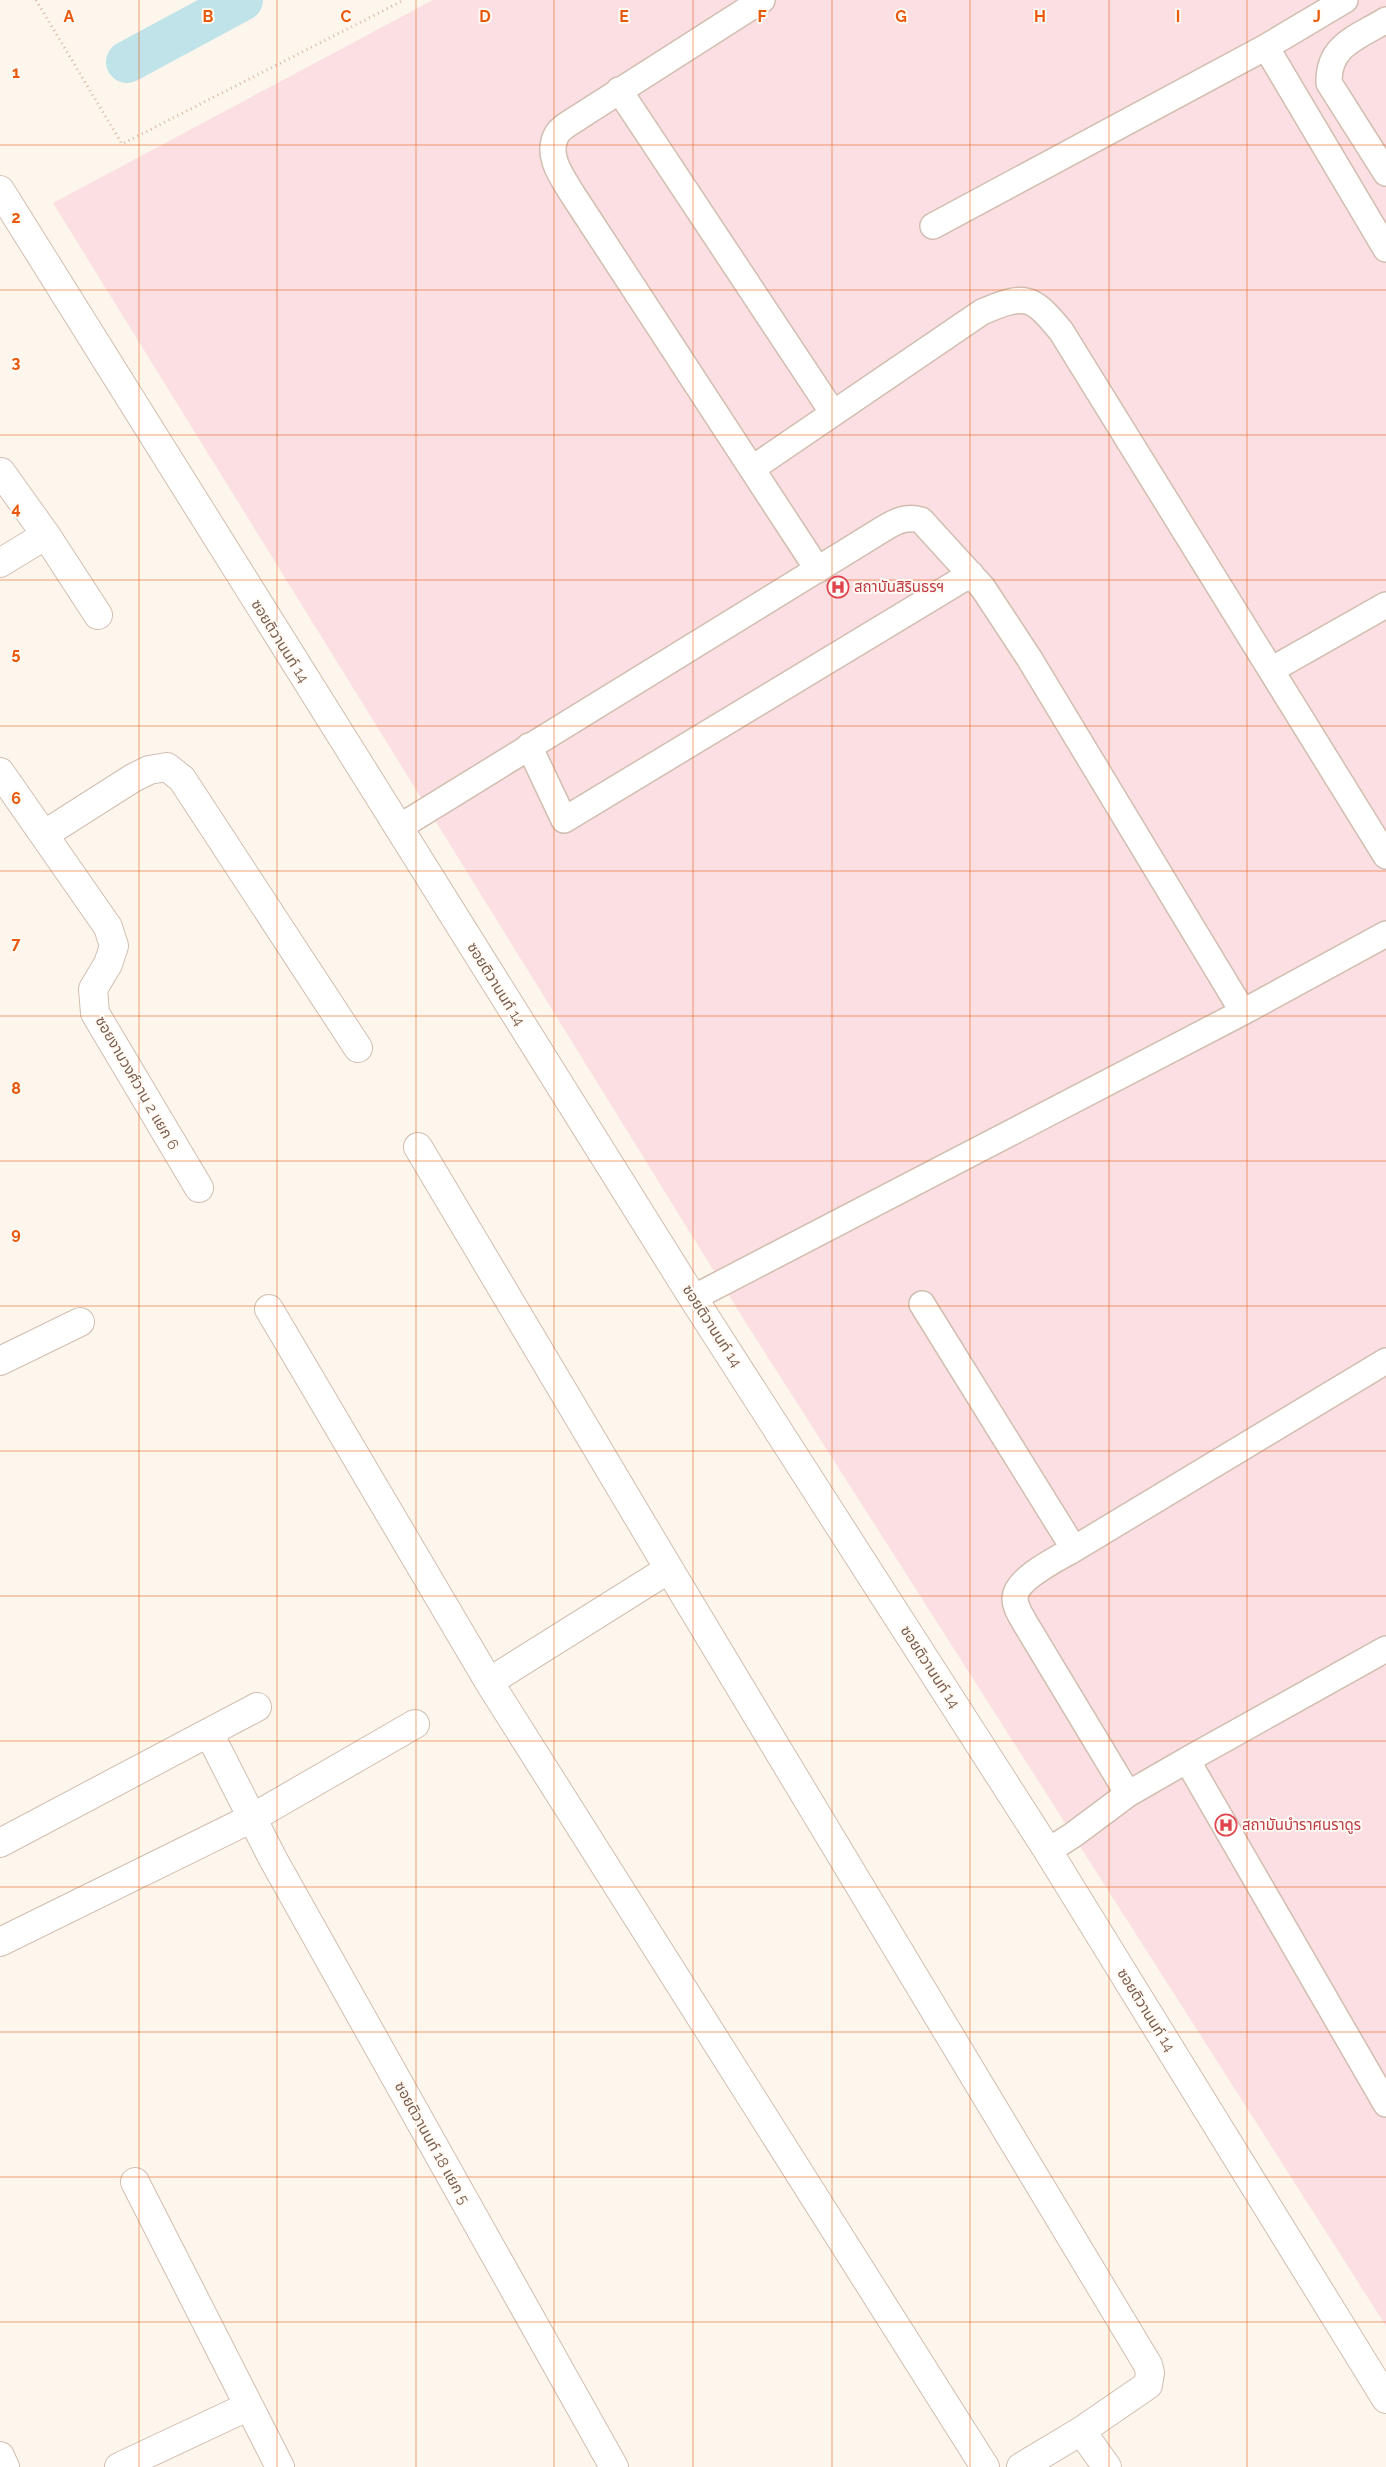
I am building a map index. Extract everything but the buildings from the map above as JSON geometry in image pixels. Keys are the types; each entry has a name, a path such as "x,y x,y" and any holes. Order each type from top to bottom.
{"street":[{"name":"ซอยติวานนท์ 14","path":"0,190 693,1298 1048,1851 1386,2399"},
{"path":"0,472 46,535 98,615"},
{"path":"0,563 46,535"},
{"path":"45,834 133,778 148,770 167,767 182,779 358,1048"},
{"name":"ซอยงามวงศ์วาน 2 แยก 6","path":"0,772 108,926 114,946 108,964 93,989 95,1013 199,1188"},
{"path":"418,1147 669,1569 1148,2365 1150,2373 1148,2385 1081,2431 1021,2467"},
{"path":"269,1309 490,1682 985,2467"},
{"path":"0,1361 80,1322"},
{"path":"490,1682 669,1569"},
{"path":"0,1844 257,1707"},
{"path":"0,1942 252,1818 415,1724"},
{"name":"ซอยติวานนท์ 18 แยก 5","path":"210,1733 252,1818 614,2467"},
{"path":"135,2182 280,2467"},
{"path":"119,2467 250,2406"},
{"path":"1081,2431 1107,2467"},
{"path":"0,2456 6,2467"}],"lane":[{"path":"762,0 619,90 558,133 552,151 560,175 818,570"},
{"path":"933,226 1266,48 1345,0"},
{"path":"1383,161 1330,83 1329,70 1337,51 1386,20"},
{"path":"1266,48 1386,249"},
{"path":"619,90 833,413"},
{"path":"753,468 982,312 1004,302 1027,299 1042,308 1062,331 1386,856"},
{"path":"398,828 895,522 912,517 921,520 983,588 1029,658 1243,1012"},
{"path":"530,746 564,820 971,574"},
{"path":"1271,670 1386,605"},
{"path":"693,1298 1243,1012 1386,934"},
{"path":"922,1304 1074,1549"},
{"path":"1128,1794 1017,1608 1018,1587 1034,1573 1386,1362"},
{"path":"1048,1851 1128,1794 1386,1649"},
{"path":"1187,1760 1386,2104"}],"path":[{"path":"36,0 122,144 404,0"}],"shaded area":[{"name":"สถาบันสิรินธรฯ","path":"433,0 1386,0 1386,2326 746,1323 53,203"}],"waterway":[{"path":"127,62 242,0"}],"place":[{"name":"สถาบันสิรินธรฯ","path":"838,587"},
{"name":"สถาบันบำราศนราดูร","path":"1226,1825"}]}
